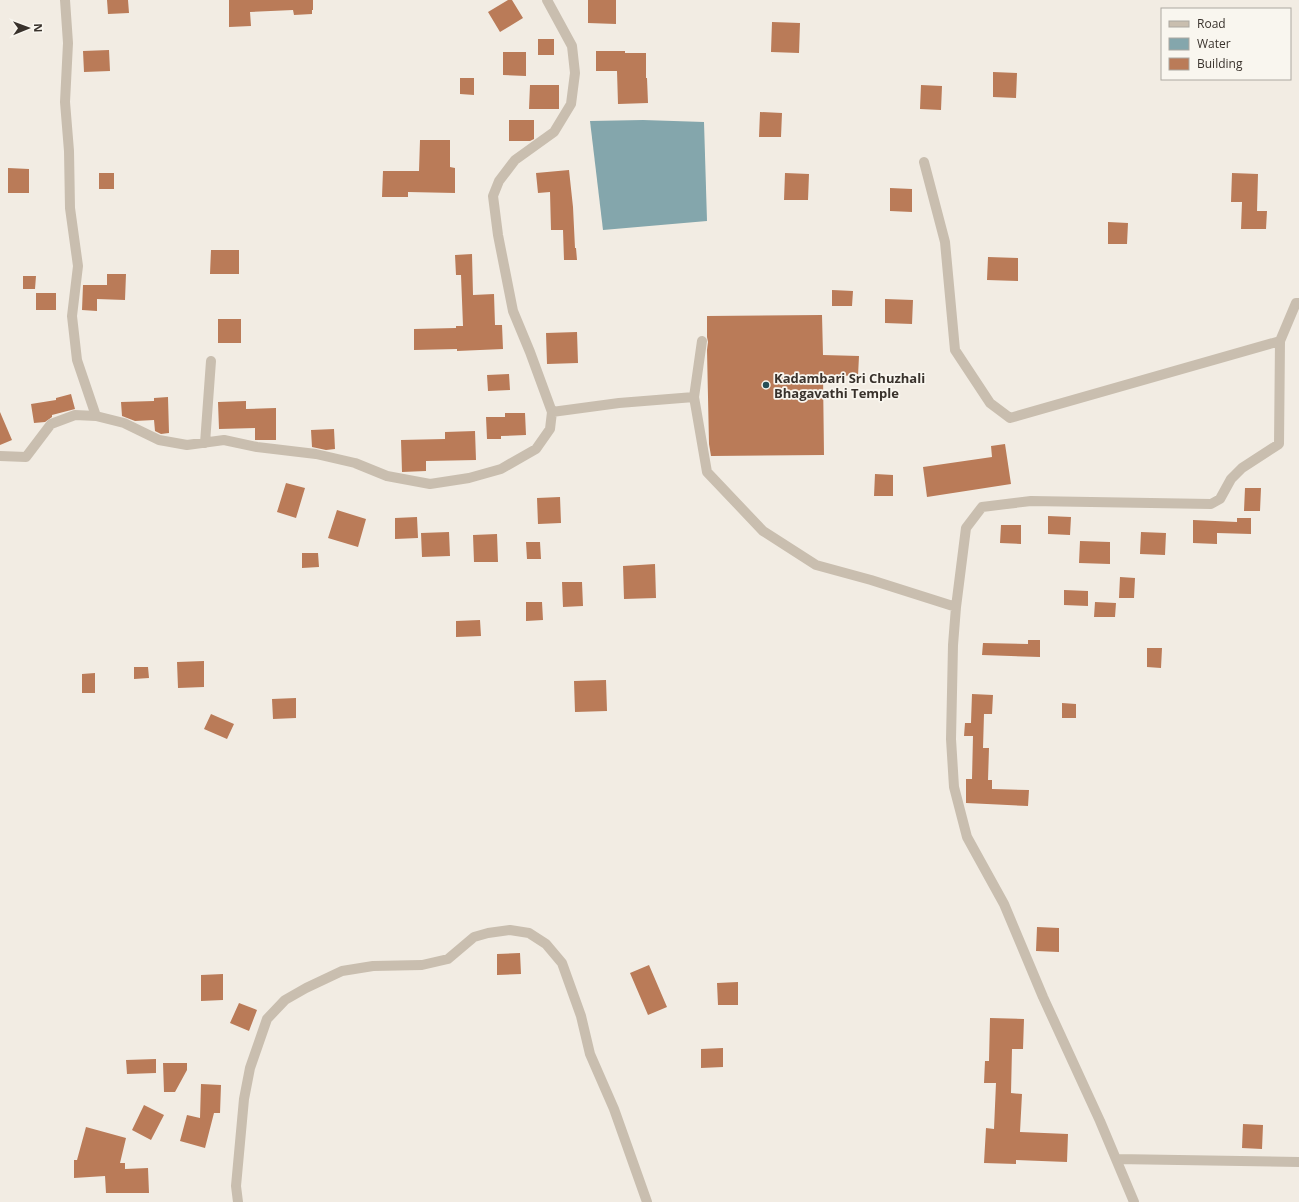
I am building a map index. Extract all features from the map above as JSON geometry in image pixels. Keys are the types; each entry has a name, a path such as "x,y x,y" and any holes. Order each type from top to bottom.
{"street":[{"path":"65,0 68,43 65,102 69,151 70,208 78,266 72,316 77,360 96,416"},
{"path":"0,456 26,457 51,424 76,415 96,416 124,423 159,440 186,445 224,440 257,448 316,454 355,463 387,476 430,484 469,478 501,469 536,450 550,429 552,412 513,311 498,235 493,196 499,180 515,160 554,132 571,104 575,73 572,46 547,0"},
{"path":"924,162 945,242 955,350 990,403 1010,418 1280,340"},
{"path":"1134,1202 1100,1121 1043,997 1004,904 967,837 954,787 951,739 952,645 966,528 982,506 1031,501 1211,504 1220,499 1231,479 1242,468 1279,444 1280,340 1296,303 1299,303"},
{"path":"702,341 694,397 707,472 763,531 816,565 871,580 956,607"},
{"path":"205,443 211,362"},
{"path":"552,412 619,403 694,397"},
{"path":"238,1202 236,1186 244,1099 250,1068 267,1019 285,1000 342,971 373,966 422,965 448,959 474,937 488,933 510,930 529,933 546,944 562,963 581,1016 590,1054 614,1109 647,1202"},
{"path":"1116,1159 1299,1162"}],"water":[{"path":"643,120 704,122 707,221 603,230 590,121"}],"building":[{"path":"107,0 128,0 129,13 108,14"},
{"path":"229,0 313,0 313,10 312,14 294,15 293,10 250,12 251,26 229,27"},
{"path":"508,0 512,0 523,18 500,32 488,12"},
{"path":"588,0 616,0 616,24 588,23"},
{"path":"772,22 800,23 799,53 771,52"},
{"path":"538,39 554,39 554,55 538,55"},
{"path":"109,50 110,71 84,72 83,51"},
{"path":"596,51 646,53 648,103 618,104 617,71 596,71"},
{"path":"503,52 526,52 526,76 503,75"},
{"path":"993,72 1017,73 1016,98 993,97"},
{"path":"460,78 474,78 474,95 460,94"},
{"path":"530,85 559,85 559,109 529,109"},
{"path":"921,85 942,86 941,110 920,109"},
{"path":"760,112 782,113 781,137 759,137"},
{"path":"509,120 534,120 534,139 530,141 509,141"},
{"path":"420,140 450,140 450,167 455,168 455,193 408,192 408,197 382,197 383,171 419,171"},
{"path":"8,168 29,169 29,193 8,193"},
{"path":"569,170 577,260 564,260 563,230 551,230 550,192 538,193 536,173"},
{"path":"99,173 114,173 114,189 99,189"},
{"path":"785,173 809,174 808,200 784,200"},
{"path":"1232,173 1258,174 1257,211 1267,211 1266,229 1241,229 1242,202 1231,202"},
{"path":"890,188 912,189 912,212 890,211"},
{"path":"1108,222 1128,223 1127,244 1108,244"},
{"path":"211,250 239,250 239,274 210,274"},
{"path":"472,254 473,295 494,294 495,325 502,325 503,349 457,351 457,349 414,350 414,329 456,328 456,326 463,326 461,275 456,275 455,255"},
{"path":"988,257 1018,258 1018,281 987,280"},
{"path":"107,274 126,274 125,300 97,299 97,311 82,310 83,285 107,285"},
{"path":"23,276 36,276 35,289 23,289"},
{"path":"832,290 853,291 852,306 832,306"},
{"path":"36,293 56,293 56,310 36,310"},
{"path":"885,299 913,300 912,324 885,323"},
{"name":"Kadambari Sri Chuzhali Bhagavathi Temple","path":"822,315 823,355 859,356 858,376 823,375 824,455 711,456 709,444 707,316"},
{"path":"218,319 241,319 241,343 218,343"},
{"path":"577,332 578,363 547,364 546,333"},
{"path":"509,374 510,390 488,391 487,375"},
{"path":"71,394 75,409 52,415 52,417 45,422 34,423 31,404 56,400 56,398"},
{"path":"168,397 169,433 161,434 155,431 154,420 135,421 122,416 121,402 154,401 154,398"},
{"path":"246,401 246,409 276,408 276,440 255,440 255,428 219,429 218,402"},
{"path":"0,412 12,440 0,445"},
{"path":"505,413 525,413 526,435 501,436 501,439 487,439 486,417 505,417"},
{"path":"334,429 335,449 326,450 312,447 311,430"},
{"path":"475,431 476,460 426,461 426,471 402,472 401,440 445,439 445,432"},
{"path":"1005,444 1011,484 927,497 923,467 992,457 991,446"},
{"path":"875,474 893,475 893,496 874,496"},
{"path":"286,483 305,488 296,518 277,512"},
{"path":"1245,488 1261,488 1260,511 1244,511"},
{"path":"560,497 561,523 538,524 537,498"},
{"path":"337,510 366,519 358,547 328,538"},
{"path":"1048,516 1071,517 1070,535 1048,534"},
{"path":"417,517 418,538 395,539 395,518"},
{"path":"1237,518 1251,518 1251,534 1217,533 1217,544 1193,543 1193,520 1237,522"},
{"path":"1001,525 1021,525 1021,544 1000,543"},
{"path":"449,532 450,556 422,557 421,533"},
{"path":"1141,532 1166,533 1165,555 1140,554"},
{"path":"497,534 498,562 474,562 473,535"},
{"path":"1080,541 1110,542 1110,564 1079,563"},
{"path":"526,542 540,542 541,559 527,559"},
{"path":"302,553 318,553 319,567 302,568"},
{"path":"655,564 656,598 624,599 623,566"},
{"path":"1120,577 1135,578 1134,598 1119,598"},
{"path":"562,582 582,582 583,606 563,607"},
{"path":"1064,590 1088,591 1088,606 1064,605"},
{"path":"526,602 542,602 543,620 526,621"},
{"path":"1095,602 1116,603 1115,617 1094,617"},
{"path":"480,620 481,636 456,637 456,621"},
{"path":"1028,640 1040,640 1040,657 982,655 983,643 1028,644"},
{"path":"1147,648 1162,648 1161,668 1147,667"},
{"path":"204,661 204,687 178,688 177,662"},
{"path":"134,667 148,667 149,678 134,679"},
{"path":"95,673 95,693 82,693 82,674"},
{"path":"606,680 607,711 575,712 574,681"},
{"path":"972,694 993,695 992,714 984,714 983,748 989,748 988,780 992,780 992,789 1029,790 1028,806 966,803 966,779 972,779 973,736 964,736 965,723 971,723"},
{"path":"296,698 296,718 273,719 272,699"},
{"path":"1062,703 1076,704 1076,718 1062,718"},
{"path":"211,714 234,724 227,739 204,729"},
{"path":"1037,927 1059,928 1059,952 1036,951"},
{"path":"520,953 521,974 497,975 497,954"},
{"path":"649,965 667,1007 648,1015 630,973"},
{"path":"223,974 223,1000 201,1001 201,975"},
{"path":"738,982 738,1005 718,1005 717,983"},
{"path":"239,1003 257,1010 249,1031 230,1023"},
{"path":"990,1018 1024,1019 1023,1049 1012,1049 1011,1093 1022,1094 1020,1132 1068,1134 1067,1162 1016,1160 1016,1164 984,1163 986,1128 994,1129 996,1083 984,1083 985,1061 989,1061"},
{"path":"723,1048 723,1067 701,1068 701,1049"},
{"path":"156,1059 156,1073 127,1074 126,1060"},
{"path":"163,1063 187,1063 187,1070 175,1092 164,1092"},
{"path":"201,1084 221,1085 220,1113 214,1113 205,1148 180,1141 187,1115 200,1118"},
{"path":"144,1105 164,1115 151,1140 132,1130"},
{"path":"1243,1124 1263,1125 1262,1149 1242,1148"},
{"path":"86,1127 126,1138 120,1163 125,1163 125,1169 148,1168 149,1193 106,1193 105,1176 74,1178 74,1160 77,1160"}],"place":[{"name":"Kadambari Sri Chuzhali Bhagavathi Temple","path":"766,385"}]}
